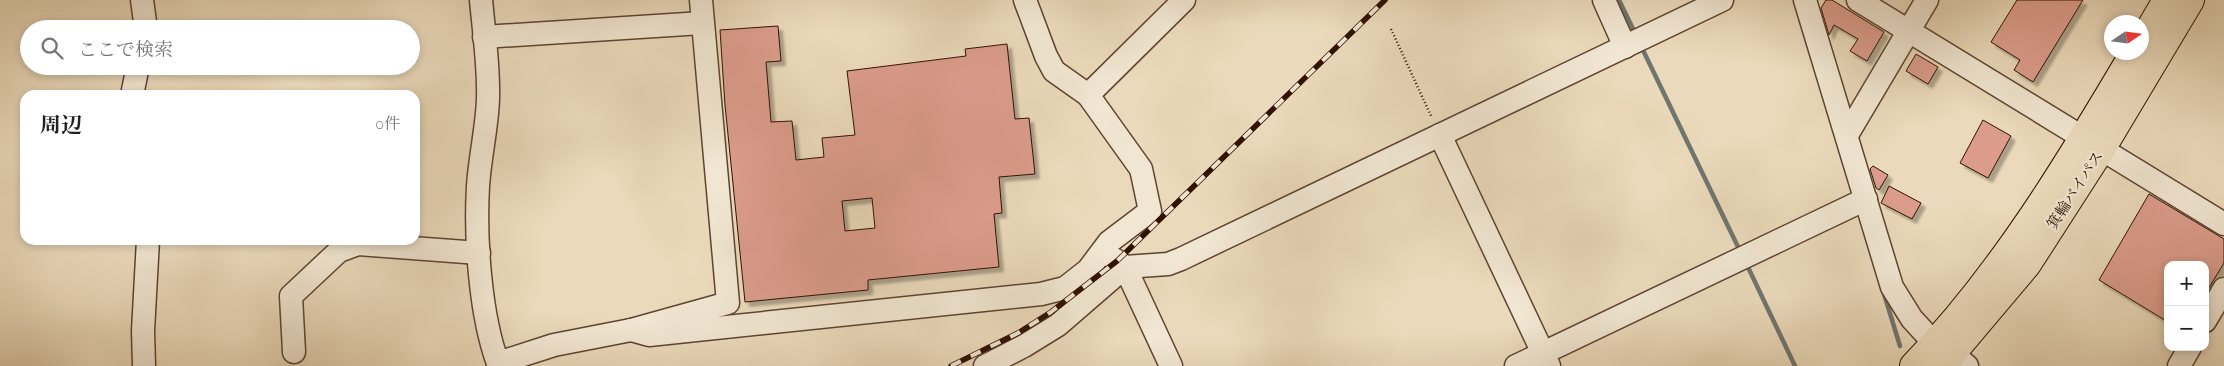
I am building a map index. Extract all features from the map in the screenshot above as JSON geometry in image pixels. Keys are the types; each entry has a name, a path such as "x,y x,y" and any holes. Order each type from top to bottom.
{"highway":[{"path":"2149,30 2167,0"},
{"name":"箕輪バイパス","path":"1914,366 1949,357 1998,268 2093,143 2190,0"},
{"name":"箕輪バイパス","path":"2093,143 2132,60"}],"street":[{"path":"142,0 145,20"},
{"path":"481,0 488,97 478,185 479,253 488,323 499,364 554,345 632,330 728,303 701,0"},
{"path":"632,330 650,335 1041,294 1065,288 1088,270 1109,242 1150,211 1141,169 1088,95 1054,71 1046,56 1025,0"},
{"path":"1088,95 1184,0"},
{"path":"1604,0 1635,42"},
{"path":"984,366 1024,346 1058,325 1125,267 1168,264 1181,259 1722,0"},
{"path":"1805,0 1847,135 1859,203 1892,287 1912,319 1949,357"},
{"path":"1858,0 2224,224"},
{"path":"1847,135 1928,0"},
{"path":"484,37 702,23"},
{"path":"133,90 136,75"},
{"path":"1440,135 1546,360"},
{"path":"1516,366 1546,360 1744,258 1859,203"},
{"path":"144,366 143,331 148,245"},
{"path":"294,352 291,296 339,251 355,245"},
{"path":"371,245 479,253"},
{"path":"1103,251 1125,267 1171,366"},
{"path":"2209,314 2224,289"},
{"path":"2179,366 2188,351"}],"path":[{"path":"1391,29 1440,135"}],"building":[{"path":"1826,0 1832,0 1884,32 1867,61 1850,51 1858,39 1834,25 1829,35 1821,8"},
{"path":"2017,0 2083,0 2033,82 2014,70 2020,60 1991,42"},
{"path":"778,26 781,61 766,62 771,122 792,121 796,160 824,157 822,138 855,135 847,71 966,56 965,49 1007,44 1015,119 1029,118 1035,174 999,177 1002,213 994,214 999,267 868,280 868,290 745,302 725,105 720,30","holes":["872,198 875,228 845,231 842,201"]},
{"path":"1916,54 1938,67 1928,84 1906,71"},
{"path":"1983,120 2011,136 1988,178 1960,163"},
{"path":"1873,166 1888,175 1879,190 1876,188 1870,169"},
{"path":"1889,186 1921,203 1912,219 1881,203"},
{"path":"2149,194 2224,239 2224,263 2209,287 2209,261 2164,261 2164,320 2099,280"}],"waterway":[{"path":"1619,0 1636,35"},
{"path":"1641,46 1740,251"},
{"path":"1746,263 1795,366"},
{"path":"1884,294 1900,346"}],"railway":[{"path":"951,366 1018,333 1051,312 1117,261 1385,0"}]}
